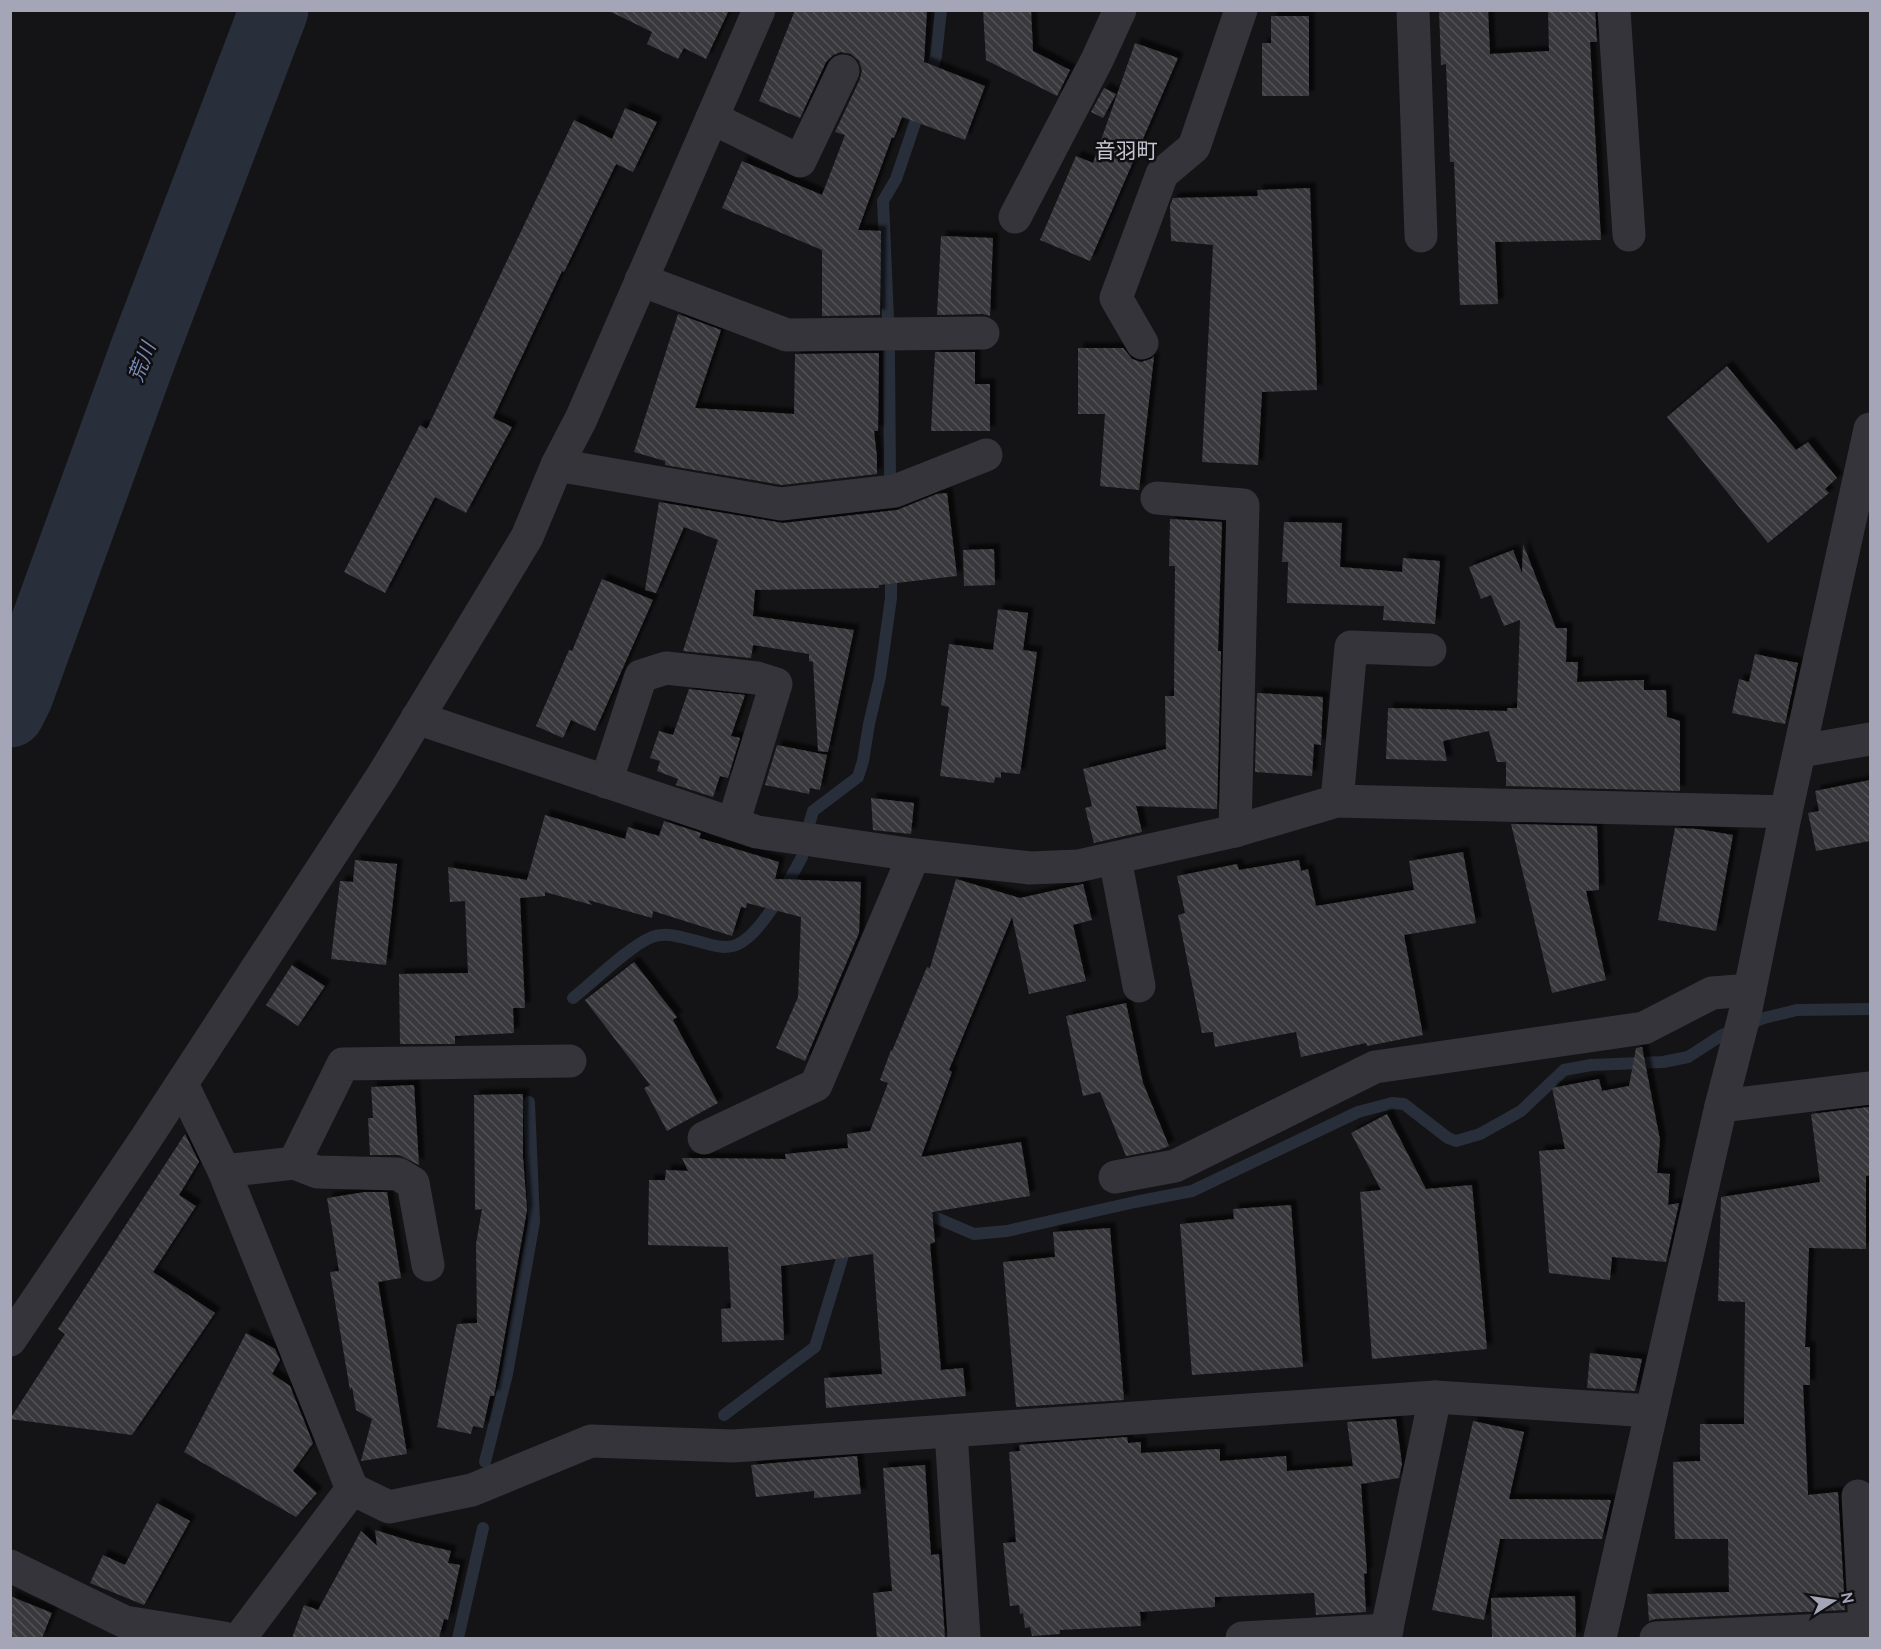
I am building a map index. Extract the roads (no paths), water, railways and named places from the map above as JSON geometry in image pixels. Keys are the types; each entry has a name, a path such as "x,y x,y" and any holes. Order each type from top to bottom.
{"street":[{"path":"10,1340 182,1084 382,775 527,537 556,465 581,419 759,10"},
{"path":"1015,217 1097,60 1120,10"},
{"path":"1142,343 1116,298 1162,174 1194,147 1240,10"},
{"path":"1413,10 1421,236"},
{"path":"1614,10 1629,235"},
{"path":"712,118 800,161 843,71"},
{"path":"641,280 787,335 983,333"},
{"path":"1600,1638 1721,1106 1748,999 1786,812 1857,547 1870,429"},
{"path":"556,465 781,504 895,491 986,455"},
{"path":"1157,498 1243,505 1235,831"},
{"path":"1337,801 1351,647 1430,650"},
{"path":"606,782 641,676 666,668 758,678 776,684 733,824"},
{"path":"417,718 757,832 914,855 1030,868 1078,866 1115,858 1235,831 1337,801 1786,812"},
{"path":"1801,751 1870,739"},
{"path":"704,1138 816,1085 914,855"},
{"path":"1115,858 1139,986"},
{"path":"1115,1177 1175,1166 1375,1067 1644,1028 1712,993 1748,999"},
{"path":"294,1164 343,1064 570,1061"},
{"path":"182,1084 224,1171 352,1489 389,1507 472,1490 591,1441 733,1446 1436,1397 1651,1411"},
{"path":"1721,1106 1870,1088"},
{"path":"224,1171 294,1164 317,1172 398,1174 413,1183 428,1265"},
{"path":"1242,1638 1386,1634 1436,1397"},
{"path":"951,1431 963,1638"},
{"path":"240,1638 352,1489"},
{"path":"1656,1638 1865,1633 1858,1496"},
{"path":"10,1566 125,1622 224,1638"}],"waterway":[{"name":"荒川","path":"10,713 19,695 144,351 274,10"},
{"path":"929,80 936,56 941,10"},
{"path":"888,319 883,201 896,179 920,108"},
{"path":"889,350 890,478"},
{"path":"808,828 813,811 858,777 880,677 891,598 891,567"},
{"path":"573,998 623,956 643,941 657,935 674,936 724,947 743,941 773,907 802,857"},
{"path":"918,1210 974,1234 1007,1231 1192,1191 1358,1112 1392,1103 1404,1104 1448,1138 1456,1141 1480,1134 1521,1111 1564,1070 1591,1065 1663,1062 1688,1057 1722,1035 1764,1018 1797,1010 1870,1009"},
{"path":"485,1462 507,1374 534,1222 529,1102"},
{"path":"724,1415 815,1347 847,1242"},
{"path":"458,1638 483,1528"}],"district":[{"name":"音羽町","path":"1126,151"}]}
